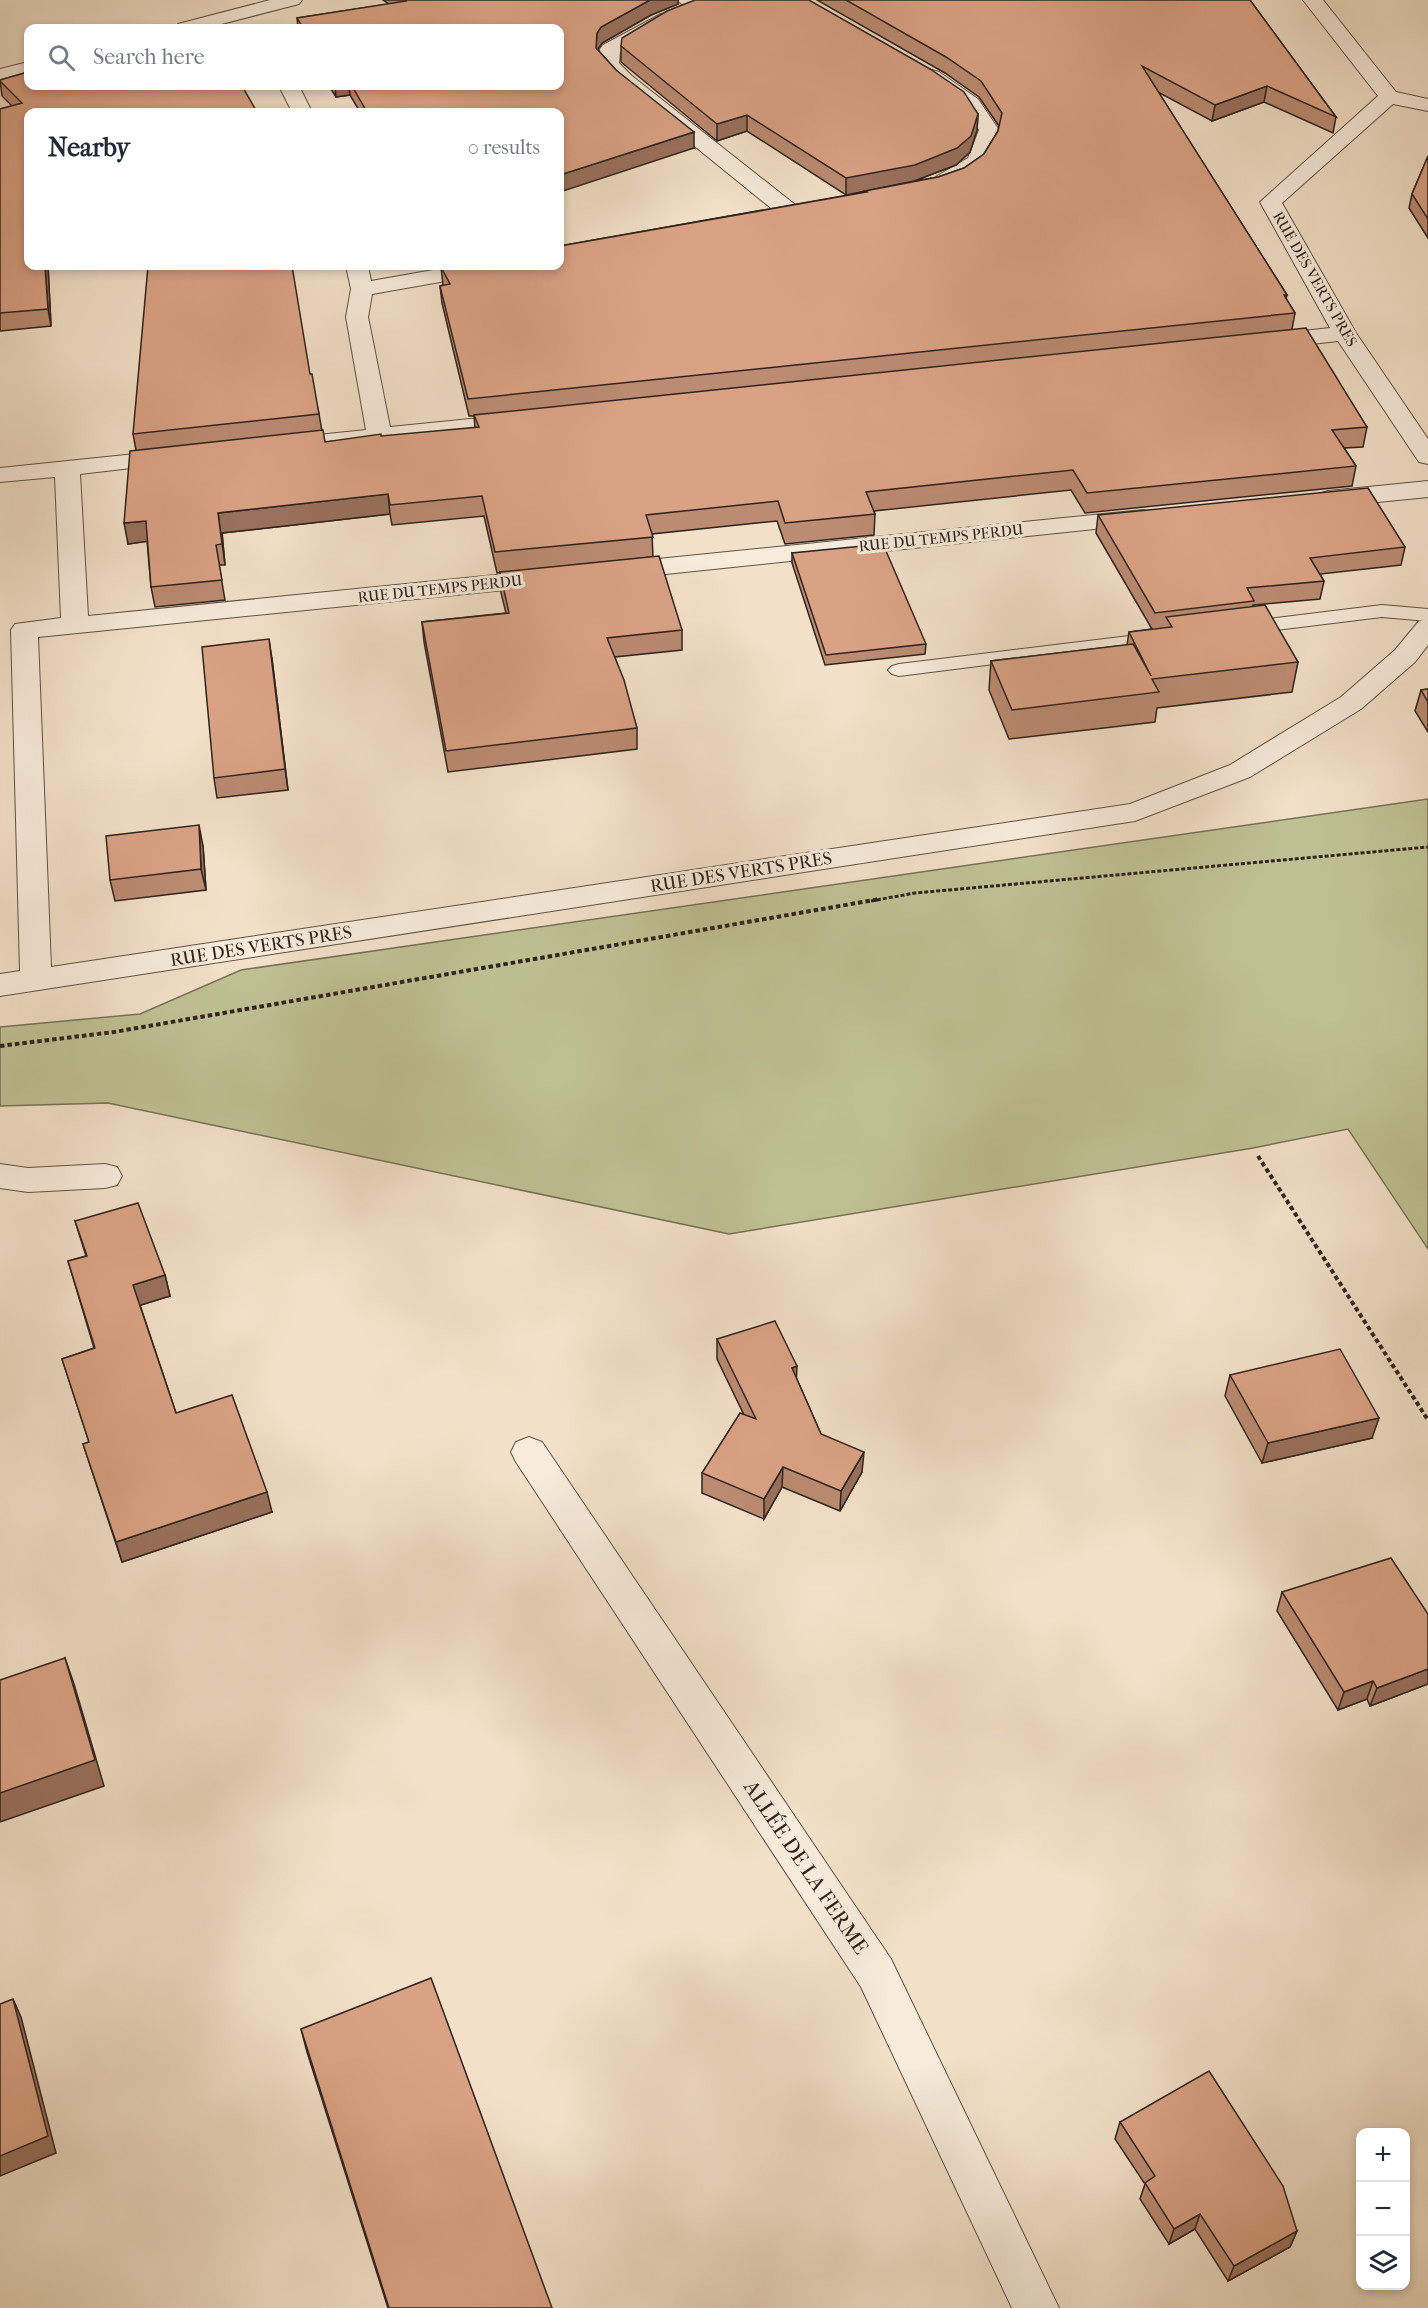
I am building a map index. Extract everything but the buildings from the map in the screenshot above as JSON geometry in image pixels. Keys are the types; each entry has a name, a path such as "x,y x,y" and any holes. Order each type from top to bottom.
{"street":[{"path":"220,24 256,20 292,0"},
{"path":"748,0 691,3 610,49 609,64 625,80 790,212"},
{"path":"1313,0 1389,97 1428,105"},
{"path":"918,68 971,103 989,130 983,154 968,170 928,186"},
{"path":"0,75 24,69"},
{"path":"290,90 300,108"},
{"name":"RUE DES VERTS PRES","path":"1389,97 1271,202 1344,333 1428,457"},
{"path":"767,216 813,207"},
{"path":"358,270 362,289 357,318 379,436"},
{"path":"362,289 469,270"},
{"path":"1249,344 1344,333"},
{"path":"252,449 546,418"},
{"path":"0,475 194,455"},
{"path":"67,468 75,625"},
{"path":"1309,501 1428,489"},
{"name":"RUE DU TEMPS PERDU","path":"36,980 24,630 1167,516"},
{"name":"RUE DES VERTS PRES","path":"0,985 1135,812 1240,771 1351,703 1405,656 1428,627"},
{"path":"0,1176 28,1180 105,1176"},
{"name":"ALLÉE DE LA FERME","path":"529,1452 876,1973 1036,2308"}],"lane":[{"path":"1229,630 1382,611 1428,615"},
{"path":"899,670 1182,636"}],"path":[{"path":"0,1046 114,1032 915,893 1428,847"},
{"path":"1258,1156 1428,1420"}],"green space":[{"path":"1428,799 1428,1249 1348,1129 1253,1148 729,1234 108,1103 0,1106 0,1027 140,1014 241,970"}]}
